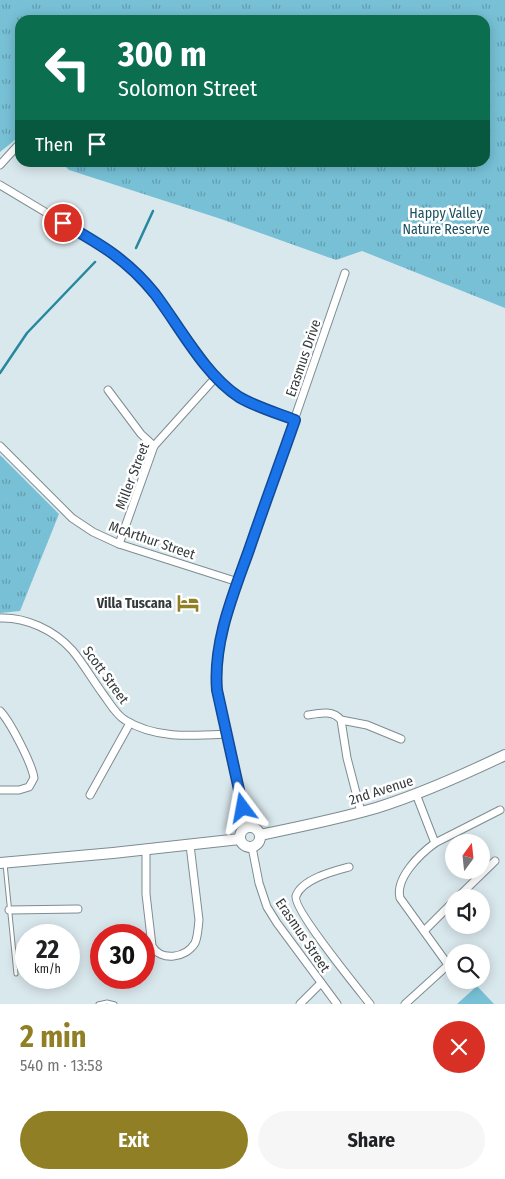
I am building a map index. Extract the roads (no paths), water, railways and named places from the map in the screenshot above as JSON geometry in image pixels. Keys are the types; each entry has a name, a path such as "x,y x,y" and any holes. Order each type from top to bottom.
{"street":[{"path":"0,165 15,148"},
{"path":"0,185 117,255 154,294 216,377 240,397 295,420"},
{"name":"Erasmus Drive","path":"247,827 217,690 216,672 221,637 238,582 345,273"},
{"name":"Miller Street","path":"119,544 154,446 216,377"},
{"path":"108,390 141,434 154,446"},
{"name":"McArthur Street","path":"0,446 72,518 93,532 119,544 238,582"},
{"name":"Scott Street","path":"0,618 26,621 50,631 72,649 122,719 153,733 175,735 226,734"},
{"path":"0,711 7,720 26,756 34,778 29,787 19,790 0,790"},
{"path":"308,715 328,713 338,716 341,720 347,758 361,812"},
{"path":"341,720 367,725 401,739"},
{"path":"90,795 130,723"},
{"name":"2nd Avenue","path":"260,835 361,812 454,779 505,755"},
{"path":"416,794 435,843"},
{"path":"445,961 400,898 399,888 411,866 423,852 435,843 500,810"},
{"path":"247,827 256,829 260,835 259,841 252,847 243,844 240,839 241,832 247,827"},
{"path":"3,863 240,839"},
{"path":"146,850 146,894 152,946 156,952 164,956 176,956 185,953 191,948 198,932 199,920 190,845"},
{"name":"Erasmus Street","path":"252,847 259,883 267,907 337,1004"},
{"path":"466,889 495,860"},
{"path":"349,867 320,875 304,887 296,900 297,905 311,927 370,1004"},
{"path":"9,910 78,910"},
{"path":"424,931 445,910"},
{"path":"405,1004 445,968"},
{"path":"300,1004 321,983"}],"lane":[{"path":"3,863 15,965"},
{"path":"98,1004 107,1002 115,1004"}],"waterway":[{"path":"136,248 153,211"},
{"path":"0,373 27,333 95,262"}],"place":[{"name":"Villa Tuscana","path":"188,603"}],"park label":[{"name":"Happy Valley Nature Reserve","path":"446,222"}]}
